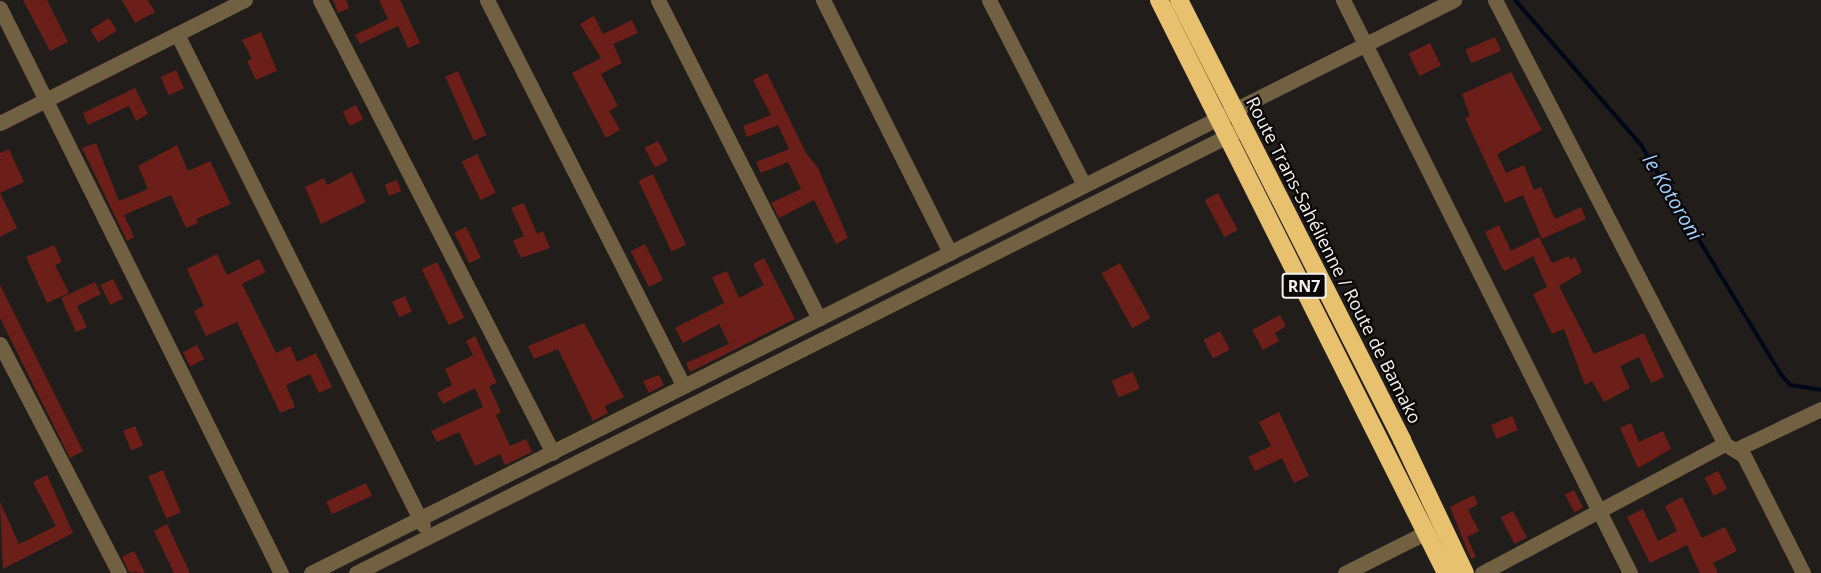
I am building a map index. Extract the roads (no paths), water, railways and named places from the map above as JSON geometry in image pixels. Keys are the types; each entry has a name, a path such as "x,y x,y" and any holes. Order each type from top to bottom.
{"highway":[{"name":"Route Trans-Sahélienne / Route de Bamako","path":"1159,0 1226,114 1446,573"},
{"name":"Route Trans-Sahélienne / Route de Bamako","path":"1179,0 1226,114"},
{"name":"Route Trans-Sahélienne / Route de Bamako","path":"1235,132 1402,440 1465,573"}],"street":[{"path":"0,123 245,0"},
{"path":"320,0 553,453"},
{"path":"487,0 684,386"},
{"path":"658,0 819,319"},
{"path":"822,0 950,253"},
{"path":"989,0 1084,185"},
{"path":"1343,0 1630,573"},
{"path":"311,573 1454,0"},
{"path":"1495,0 1731,446 1744,456 1803,573"},
{"path":"0,8 281,573"},
{"path":"177,34 428,537"},
{"path":"356,573 1235,132"},
{"path":"0,344 119,573"},
{"path":"1482,573 1731,446 1821,410"},
{"path":"1345,573 1427,532"}],"waterway":[{"name":"le Kotoroni","path":"1515,0 1641,145 1780,373 1790,385 1821,390"}]}
